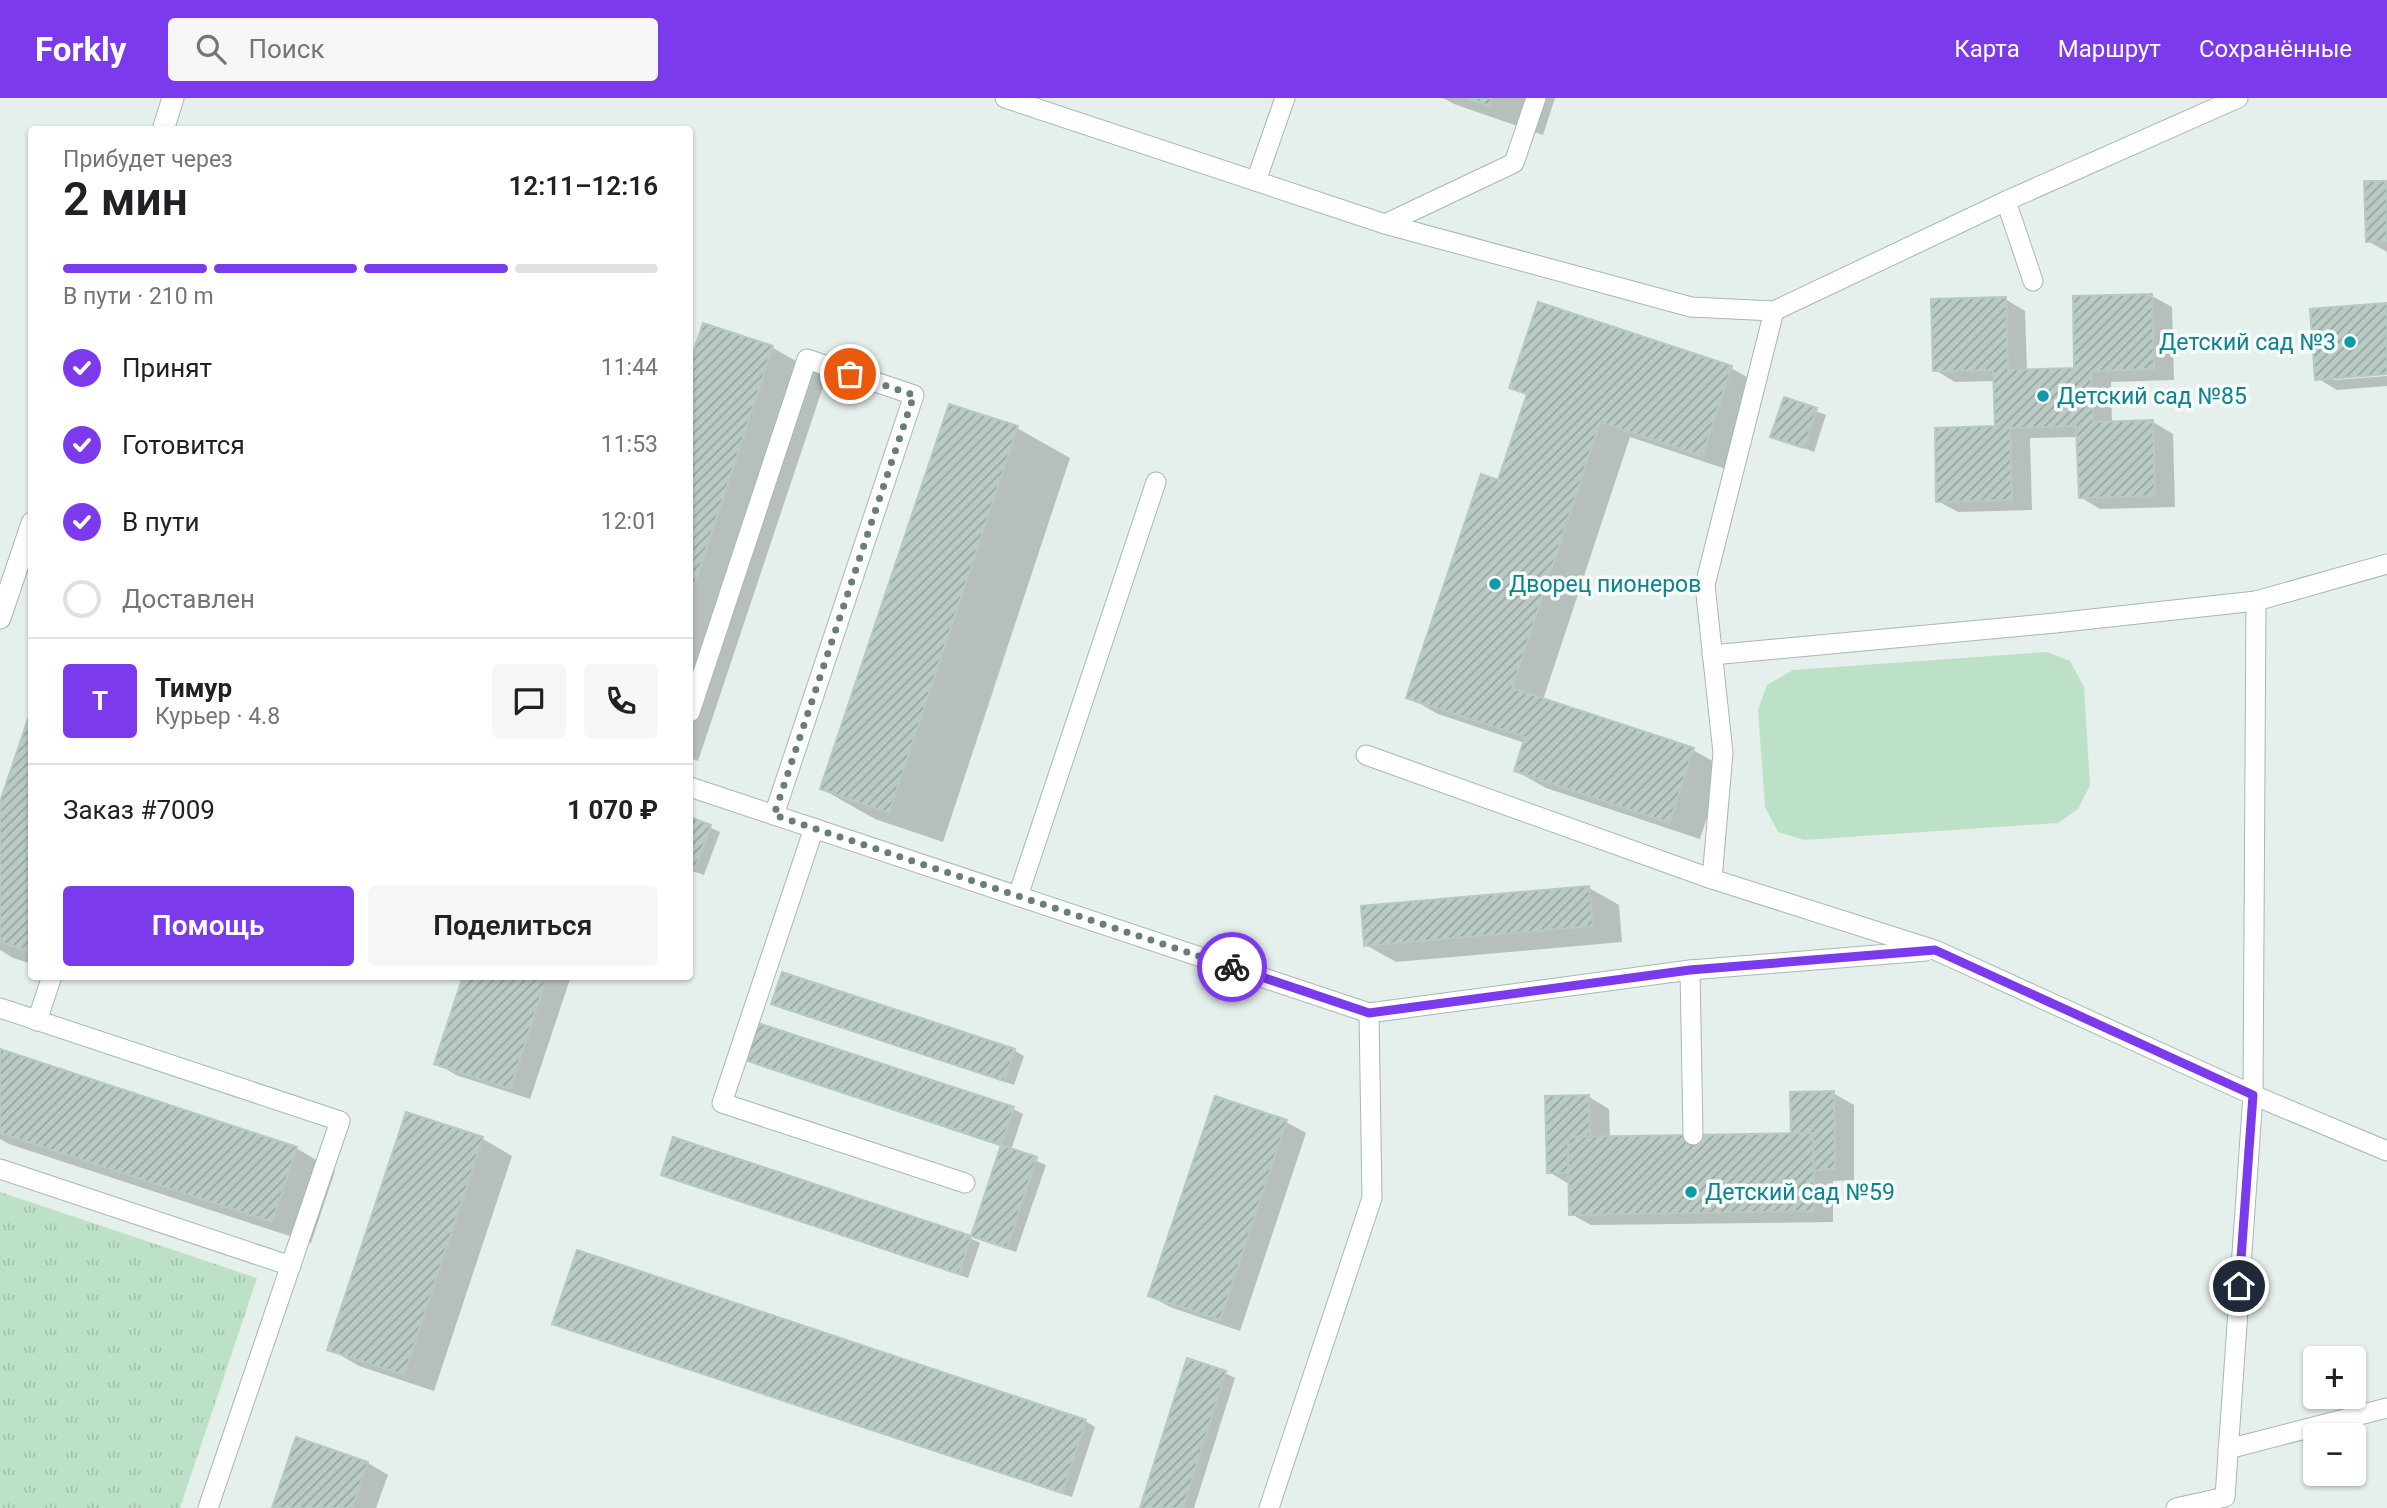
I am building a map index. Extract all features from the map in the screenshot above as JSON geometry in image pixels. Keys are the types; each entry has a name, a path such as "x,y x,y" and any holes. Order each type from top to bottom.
{"street":[{"path":"164,126 173,98"},
{"path":"0,618 25,566 28,548"}],"lane":[{"path":"1006,98 1385,224 1691,307 1773,311 2006,201 2238,98"},
{"path":"1256,181 1285,98"},
{"path":"1385,224 1514,163 1536,98"},
{"path":"2006,201 2033,281"},
{"path":"1712,879 1723,753 1705,585 1773,311"},
{"path":"693,703 807,359 914,395 774,815"},
{"path":"1018,896 1156,482"},
{"path":"1712,655 2041,625 2256,601 2387,564"},
{"path":"2176,1508 2225,1497 2253,1095 2256,601"},
{"path":"1366,755 1712,879 1935,950 2253,1095 2387,1150"},
{"path":"693,788 1369,1013 1690,970 1935,950"},
{"path":"814,828 722,1103 965,1183"},
{"path":"1690,970 1693,1135"},
{"path":"37,1021 51,980"},
{"path":"0,1008 340,1121 208,1508"},
{"path":"1269,1508 1372,1198 1369,1013"},
{"path":"0,1169 291,1266"},
{"path":"2228,1448 2387,1408"}],"green space":[{"path":"2047,652 2070,661 2084,687 2090,785 2078,809 2058,823 1804,840 1778,832 1765,807 1758,710 1767,685 1793,670"},
{"path":"0,1192 257,1278 180,1508 0,1508"}],"building":[{"path":"1467,98 1492,98 1489,106"},
{"path":"2364,181 2387,181 2387,241 2366,242"},
{"name":"Детский сад №85","path":"2152,294 2154,369 2091,371 2093,422 2153,420 2155,496 2079,498 2076,426 2010,428 2012,500 1936,502 1935,428 1995,426 1993,370 1933,371 1931,299 2006,297 2008,370 2074,368 2073,296"},
{"name":"Дворец пионеров","path":"1538,302 1732,366 1702,456 1600,422 1512,688 1694,748 1669,823 1514,771 1525,737 1406,698 1481,474 1498,480 1527,394 1509,388"},
{"name":"Детский сад №3","path":"2387,303 2387,374 2315,380 2310,309"},
{"path":"703,323 773,346 693,589 693,353"},
{"path":"1784,397 1817,408 1804,448 1770,437"},
{"path":"949,404 1018,426 889,813 820,789"},
{"path":"28,719 28,951 0,942 0,802"},
{"path":"693,818 711,825 693,870"},
{"path":"1589,886 1593,926 1364,946 1361,906"},
{"path":"782,972 1015,1049 1004,1081 771,1004"},
{"path":"462,980 546,980 510,1089 434,1064"},
{"path":"758,1023 1014,1107 1001,1145 745,1060"},
{"path":"0,1049 297,1147 272,1222 0,1133"},
{"path":"1834,1091 1835,1169 1813,1170 1813,1133 1791,1133 1790,1092"},
{"path":"1589,1095 1590,1136 1568,1137 1569,1173 1547,1173 1545,1096"},
{"path":"1215,1096 1287,1120 1220,1320 1148,1296"},
{"path":"406,1112 483,1137 404,1375 327,1350"},
{"name":"Детский сад №59","path":"1813,1133 1814,1211 1569,1215 1568,1137"},
{"path":"673,1137 971,1236 959,1274 661,1175"},
{"path":"1001,1145 1037,1157 1007,1248 971,1236"},
{"path":"577,1250 1086,1420 1062,1493 552,1324"},
{"path":"1187,1358 1226,1371 1183,1508 1140,1508"},
{"path":"296,1437 368,1462 352,1508 272,1508"}],"way so far":[{"path":"850,374 914,395 774,815 1232,967"}],"place":[{"name":"Детский сад №3","path":"2350,342"},
{"name":"Детский сад №85","path":"2043,396"},
{"name":"Дворец пионеров","path":"1495,584"},
{"name":"Детский сад №59","path":"1691,1192"}],"route":[{"path":"1232,967 1369,1013 1690,970 1935,950 2253,1095 2239,1286"}]}
